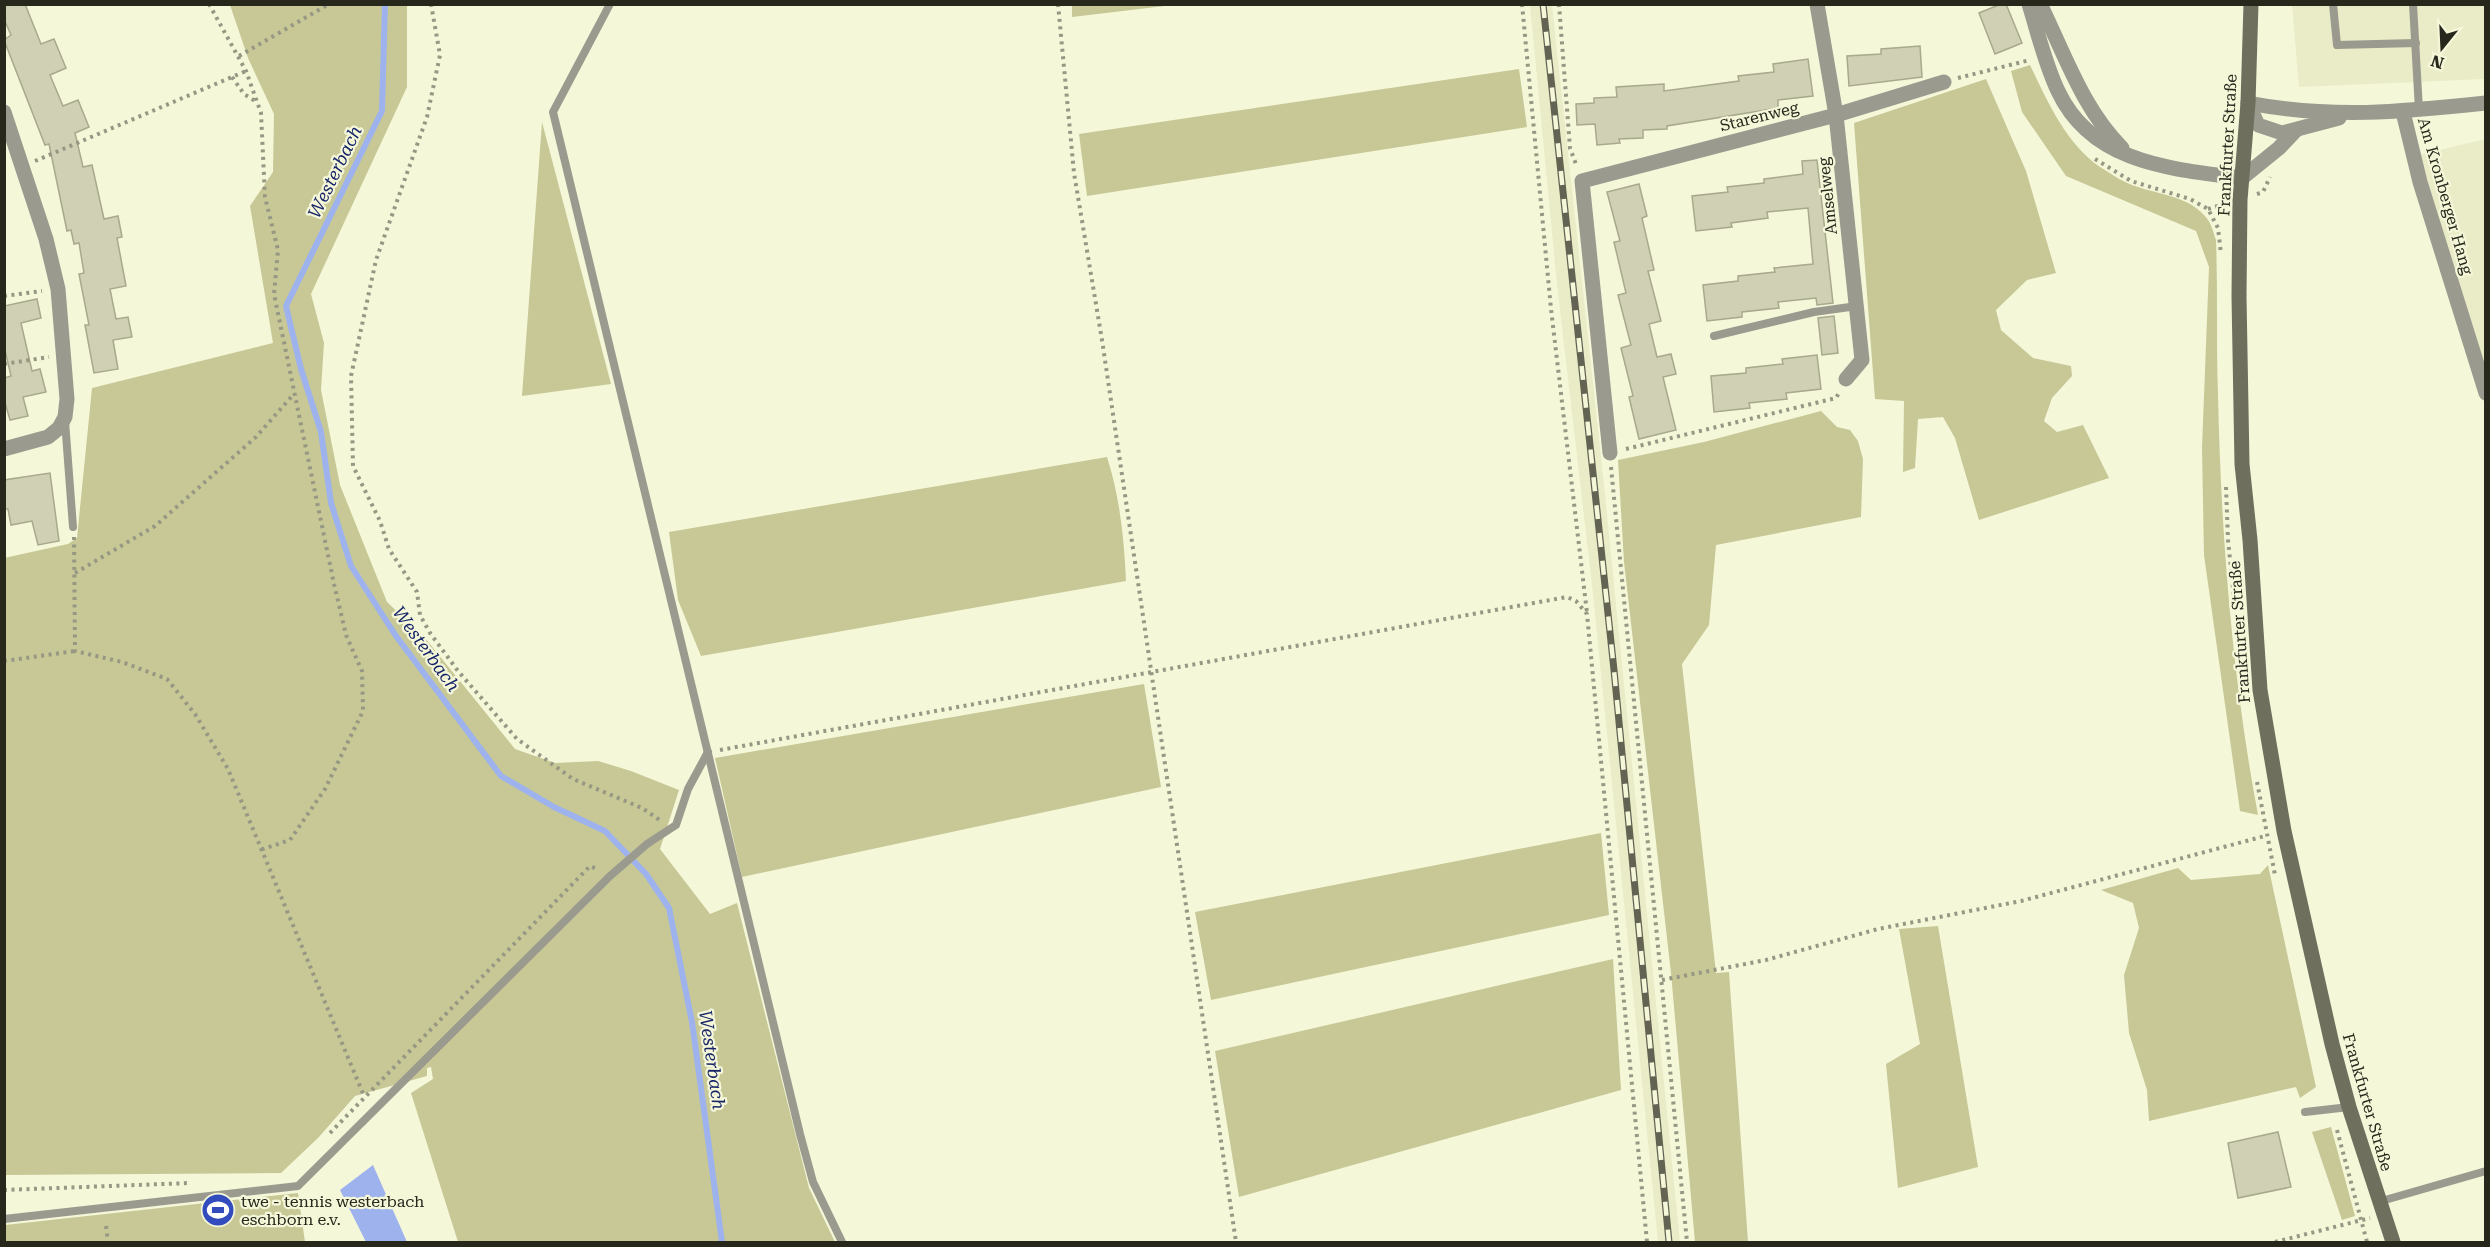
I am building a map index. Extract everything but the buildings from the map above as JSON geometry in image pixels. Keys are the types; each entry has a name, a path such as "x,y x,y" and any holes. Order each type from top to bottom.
{"main road":[{"name":"Frankfurter Straße","path":"2251,4 2248,103 2242,178 2239,296 2242,464 2250,540 2260,690 2283,831 2349,1107 2380,1208 2393,1242"}],"street":[{"name":"Amselweg","path":"1817,4 1836,115 1862,360 1846,379"},
{"path":"2029,4 2045,60 2068,110 2095,139 2133,159 2166,168 2242,178"},
{"path":"2038,4 2043,9 2093,113 2105,130 2133,159"},
{"name":"Starenweg","path":"1582,181 1836,115 1944,82"},
{"name":"Am Kronberger Hang","path":"2248,103 2258,125 2282,133 2348,115"},
{"name":"Am Kronberger Hang","path":"2248,103 2285,110 2348,115 2486,103"},
{"path":"4,112 46,238 58,289 66,383 65,417 59,428 48,437 4,449"},
{"name":"Am Kronberger Hang","path":"2403,112 2420,182 2486,393"},
{"name":"Am Kronberger Hang","path":"2242,178 2279,148 2296,130"},
{"path":"1582,181 1610,453"}],"lane":[{"path":"610,4 553,112 813,1182 843,1242"},
{"path":"2333,4 2337,45 2416,43"},
{"path":"2413,4 2419,110"},
{"path":"1714,336 1814,312 1857,306"},
{"path":"65,417 69,443 73,527"},
{"path":"4,1219 298,1186 610,876 646,844 676,825 688,789 708,752"},
{"path":"2305,1112 2349,1107"},
{"path":"2380,1208 2486,1171"}],"path":[{"path":"209,4 239,56 261,113 265,197 278,249 274,294 293,395 310,461 320,525 346,635 362,671 363,711 325,789 290,840 260,850"},
{"path":"239,56 329,4"},
{"path":"431,4 440,56 427,117 375,260 351,376 352,466 380,521 389,549 417,592 420,615 429,633 495,714 517,739 573,778 642,808 670,828"},
{"path":"1058,4 1074,173 1152,673 1236,1242"},
{"path":"1522,4 1551,309 1587,614 1647,1242"},
{"path":"1559,4 1570,148 1582,181"},
{"path":"1944,82 2033,59"},
{"path":"23,166 246,71"},
{"path":"232,77 244,94 255,101"},
{"path":"2091,155 2099,163 2132,181 2190,199 2208,209 2218,228 2221,258"},
{"path":"4,296 58,289"},
{"path":"4,364 64,355"},
{"path":"1687,1242 1610,453 1836,398 1846,379"},
{"path":"75,573 155,526 256,436 293,395"},
{"path":"2226,484 2228,540 2238,634"},
{"path":"73,527 75,651"},
{"path":"708,752 1567,597 1576,601 1587,614"},
{"path":"4,661 75,651 152,672 166,679 183,697 228,769 364,1096"},
{"path":"2256,778 2265,836 2276,881"},
{"path":"1662,980 1766,960 1878,929 2021,901 2283,831"},
{"path":"326,1137 590,866 610,876"},
{"path":"2331,1108 2367,1242"},
{"path":"4,1190 192,1183"},
{"path":"2276,1242 2360,1221 2380,1208"},
{"path":"106,1226 108,1242"}],"shaded area":[{"path":"1072,4 1173,4 1173,5 1072,17"},
{"path":"230,5 407,5 407,87 311,294 324,343 321,390 340,485 387,602 425,638 515,749 555,763 598,761 679,790 660,849 710,914 737,903 809,1188 835,1242 458,1242 411,1093 433,1079 431,1067 427,1068 427,1076 355,1096 318,1138 281,1173 5,1175 4,558 68,544 77,538 92,388 273,343 250,206 273,172 274,114 248,58"},
{"path":"1530,5 1552,5 1605,494 1680,1242 1658,1242 1593,594 1557,284"},
{"path":"2292,5 2485,5 2485,79 2299,87"},
{"path":"2030,65 2059,121 2088,157 2100,167 2128,183 2171,196 2197,209 2212,227 2216,240 2217,375 2225,553 2241,711 2258,815 2240,811 2204,555 2202,448 2209,267 2196,231 2066,176 2022,112 2011,71"},
{"path":"1519,69 1527,127 1087,196 1079,134"},
{"path":"1986,79 2026,171 2056,273 2027,280 1996,310 2001,330 2033,358 2071,366 2072,376 2052,398 2044,421 2057,432 2083,425 2109,478 1979,520 1955,438 1943,417 1918,419 1915,468 1903,472 1904,401 1875,399 1854,123"},
{"path":"542,122 611,384 522,396"},
{"path":"2485,139 2485,367 2419,155"},
{"path":"1821,411 1837,427 1850,430 1858,441 1863,459 1861,517 1716,545 1709,625 1682,664 1716,973 1729,972 1748,1242 1695,1242 1671,973 1624,562 1618,460 1704,442"},
{"path":"1107,457 1121,518 1126,581 701,656 678,600 669,532"},
{"path":"1144,684 1161,787 742,877 715,758"},
{"path":"1601,833 1609,915 1211,1000 1195,912"},
{"path":"2268,865 2316,1087 2300,1098 2296,1087 2149,1121 2147,1090 2129,1033 2124,975 2139,928 2133,903 2101,890 2178,868 2191,880 2260,874"},
{"path":"1938,926 1978,1167 1898,1188 1886,1064 1920,1044 1899,929"},
{"path":"1613,959 1621,1090 1239,1197 1215,1051"},
{"path":"2331,1127 2355,1216 2342,1220 2312,1132"},
{"name":"twe - tennis westerbach eschborn e.v.","path":"298,1193 305,1242 5,1242 5,1225"}],"water":[{"path":"373,1165 407,1242 366,1242 340,1190"}],"waterway":[{"name":"Westerbach","path":"385,4 382,111 286,306 301,369 321,432 331,503 351,566 396,636 501,776 554,807 605,831 646,874 669,908 692,1022 722,1242"}],"railway":[{"path":"1543,4 1614,670 1669,1242"}],"place":[{"name":"twe - tennis westerbach eschborn e.v.","path":"218,1210"}]}
